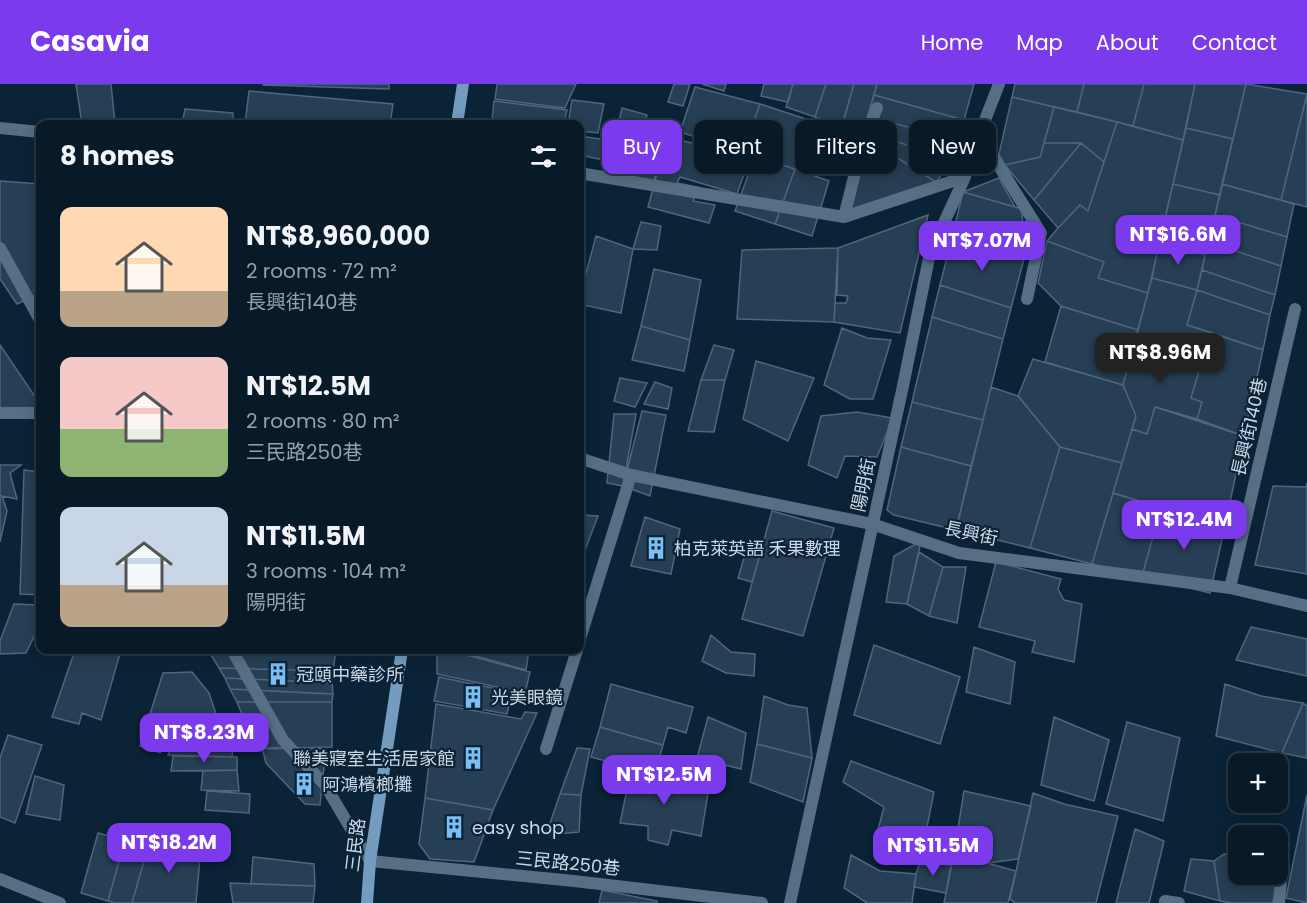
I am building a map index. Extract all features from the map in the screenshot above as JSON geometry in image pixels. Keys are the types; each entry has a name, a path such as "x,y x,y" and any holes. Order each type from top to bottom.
{"street":[{"path":"458,120 464,84"},
{"name":"陽明街","path":"985,120 999,84"},
{"path":"844,217 863,141 877,108"},
{"path":"0,128 36,132"},
{"path":"996,161 1041,233 1026,299"},
{"path":"584,174 844,217 965,177"},
{"name":"陽明街","path":"790,903 930,253 966,174"},
{"path":"0,248 36,313"},
{"name":"長興街140巷","path":"1230,588 1295,309"},
{"path":"0,413 36,413"},
{"name":"長興街","path":"584,460 631,475 873,524 959,553 1230,588 1307,606"},
{"path":"584,626 631,475"},
{"path":"234,654 284,740 326,785 370,861"},
{"name":"三民路","path":"367,903 370,861 401,654"},
{"path":"546,749 576,654"},
{"name":"三民路250巷","path":"370,861 574,881 762,903"},
{"path":"0,879 60,903"},
{"path":"1279,903 1281,885"},
{"path":"1165,903 1165,900 1179,903"}],"building":[{"path":"76,84 111,84 115,120 81,120"},
{"path":"389,84 389,89 263,85"},
{"path":"497,84 576,84 565,108 495,99"},
{"path":"674,84 690,84 683,106 668,102"},
{"path":"702,84 726,84 724,91"},
{"path":"764,84 793,84 788,102 761,96"},
{"path":"793,84 826,84 815,117 786,107"},
{"path":"826,84 854,84 843,120 825,120 815,117"},
{"path":"854,84 877,84 867,120 844,120"},
{"path":"877,84 974,84 964,120 874,95"},
{"path":"1015,84 1084,84 1077,112 1012,97"},
{"path":"1084,84 1144,84 1133,126 1077,112"},
{"path":"1144,84 1195,84 1183,140 1133,126"},
{"path":"1195,84 1246,84 1233,139 1186,128"},
{"path":"1246,84 1307,94 1281,200 1222,184"},
{"path":"695,87 760,104 754,120 694,120 694,136 682,133 682,126"},
{"path":"249,91 393,104 391,120 245,120"},
{"path":"1307,94 1307,207 1281,200"},
{"path":"874,95 964,120 909,120 909,127 897,124 897,120 882,120 868,116"},
{"path":"1012,97 1054,107 1040,157 1005,165 999,154"},
{"path":"572,100 604,104 598,133 584,132 584,120 569,120"},
{"path":"494,101 567,110 565,120 492,119"},
{"path":"760,104 809,120 795,120 795,169 783,165 783,120 754,120"},
{"path":"1054,107 1117,122 1104,162 1081,143 1044,143"},
{"path":"622,108 647,115 645,120 619,120"},
{"path":"185,109 233,113 233,120 183,120"},
{"path":"868,116 882,120 867,120"},
{"path":"1117,122 1183,140 1148,293 1098,278 1104,262 1047,241 1080,205 1088,211"},
{"path":"897,124 909,127 909,146 897,142"},
{"path":"1186,128 1233,139 1220,195 1173,184"},
{"path":"584,137 602,139 602,160 584,156"},
{"path":"682,141 694,144 694,174 744,174 737,194 680,177 677,183 698,187 693,201 715,205 709,223 648,207 657,174 682,174"},
{"path":"897,142 909,146 909,165 897,158"},
{"path":"1044,143 1081,143 1034,200 1005,165 1040,157"},
{"path":"1081,143 1104,162 1088,211 1080,205 1058,228 1034,200"},
{"path":"897,158 909,165 909,174 923,174 936,182 844,217 854,174 897,174"},
{"path":"783,165 795,169 775,224 735,211 748,174 783,174"},
{"path":"795,169 795,174 809,174 829,181 812,236 775,224"},
{"path":"635,174 656,174 653,183 634,177"},
{"path":"923,174 942,174 936,182"},
{"path":"999,178 1015,207 963,192"},
{"path":"0,181 36,184 36,295 17,304 0,279"},
{"path":"1173,184 1220,195 1205,255 1159,243"},
{"path":"1222,184 1294,204 1287,237 1215,215"},
{"path":"963,192 1022,209 1024,259 952,237"},
{"path":"928,215 900,333 834,322 835,303 846,303 848,296 837,295 838,248"},
{"path":"1215,215 1287,237 1281,266 1208,242"},
{"path":"641,222 661,226 657,250 633,249"},
{"path":"596,236 633,249 621,313 584,305 584,281"},
{"path":"952,237 1024,259 1011,308 940,285"},
{"path":"1047,241 1104,262 1098,278 1148,293 1138,330 1061,306 1038,283"},
{"path":"1208,242 1281,266 1275,295 1202,270"},
{"path":"1159,243 1205,255 1197,290 1152,278"},
{"path":"838,248 834,322 737,319 742,250"},
{"path":"654,269 701,280 690,340 641,326"},
{"path":"1202,270 1275,295 1270,315 1197,290"},
{"path":"1152,278 1197,290 1187,325 1210,332 1202,361 1135,340"},
{"path":"940,285 1011,308 1003,339 932,317"},
{"path":"1197,290 1270,315 1263,350 1187,325"},
{"path":"1061,306 1138,330 1123,385 1045,362"},
{"path":"932,317 1003,339 983,420 912,402"},
{"path":"641,326 690,340 684,371 632,360"},
{"path":"842,328 867,338 891,340 873,399 850,399 824,385"},
{"path":"1210,332 1263,350 1244,436 1197,419 1202,402 1191,398"},
{"path":"1135,340 1202,361 1191,398 1202,402 1197,419 1155,407 1147,434 1132,429 1136,416 1123,385"},
{"path":"0,345 36,398 36,416 0,416"},
{"path":"714,345 734,350 725,380 701,380"},
{"path":"1033,359 1123,385 1136,416 1122,463 1060,447 1018,396"},
{"path":"756,361 814,378 788,441 743,419"},
{"path":"620,378 647,383 635,407 614,401"},
{"path":"701,380 725,380 714,432 688,431"},
{"path":"655,382 672,388 668,409 644,404"},
{"path":"991,387 1018,396 1060,447 1030,548 956,530"},
{"path":"912,402 983,420 971,466 901,447"},
{"path":"1155,407 1244,436 1225,526 1113,493 1132,429 1147,434"},
{"path":"642,411 666,415 650,496 623,486"},
{"path":"857,412 893,418 877,457 845,456 837,478 808,465 821,416"},
{"path":"614,414 636,414 623,486 607,483"},
{"path":"901,447 971,466 956,530 894,515 887,510"},
{"path":"1060,447 1122,463 1092,564 1030,548"},
{"path":"0,465 21,465 10,473 17,499 2,496 7,511 0,542"},
{"path":"24,470 36,472 36,595 20,594"},
{"path":"1307,483 1307,574 1255,565 1273,486 1306,487"},
{"path":"1113,493 1161,508 1142,576 1092,564"},
{"path":"1161,508 1225,526 1210,593 1142,576"},
{"path":"772,511 834,528 803,636 742,619"},
{"path":"584,515 598,516 584,553"},
{"name":"柏克萊英語 禾果數理","path":"645,517 680,529 671,574 631,566"},
{"path":"921,541 907,604 886,602 894,556"},
{"path":"748,544 762,548 752,582 738,578"},
{"path":"919,552 943,567 929,616 907,604"},
{"path":"996,562 1061,579 1058,589 1064,600 1082,604 1074,662 1032,652 1035,641 979,627"},
{"path":"943,567 966,567 957,623 929,616"},
{"path":"14,604 36,605 36,632 26,653 0,654 0,641"},
{"path":"1251,627 1307,639 1307,676 1236,660"},
{"path":"711,635 731,652 755,654 754,676 726,673 702,661"},
{"path":"874,645 960,677 940,744 854,715"},
{"path":"974,647 1015,662 1010,704 966,692"},
{"path":"74,654 120,654 101,720 82,713 79,724 52,717"},
{"path":"210,654 335,654 333,671 219,668"},
{"path":"437,654 463,654 530,672 525,693 437,674"},
{"path":"468,654 528,654 526,670"},
{"name":"冠頤中藥診所","path":"219,668 333,671 332,683 225,678"},
{"path":"192,672 209,693 219,723 215,739 174,739 160,753 140,746 163,673"},
{"name":"光美眼鏡","path":"439,677 512,692 507,714 434,701"},
{"path":"225,678 332,683 333,694 230,689"},
{"path":"611,684 693,707 686,733 668,727 663,745 600,727"},
{"path":"1225,684 1261,696 1303,703 1282,753 1216,736"},
{"path":"230,689 333,694 332,702 237,702"},
{"path":"764,696 788,705 807,708 812,758 757,744"},
{"path":"237,702 332,702 332,747 256,749"},
{"path":"1303,703 1307,706 1307,758 1282,753"},
{"name":"聯美寢室生活居家館","path":"436,704 521,719 525,712 537,713 493,810 425,798"},
{"path":"708,717 746,733 741,769 697,758"},
{"path":"1054,717 1109,740 1094,801 1041,785"},
{"path":"1127,722 1180,738 1163,821 1106,804"},
{"path":"600,727 663,745 655,774 591,757"},
{"path":"8,735 42,745 15,823 0,817 0,758"},
{"path":"174,739 234,739 232,757 168,755"},
{"path":"757,744 812,758 803,802 750,782"},
{"name":"阿鴻檳榔攤","path":"262,748 326,748 320,805 305,804 266,763"},
{"path":"577,748 590,749 581,795 560,794"},
{"path":"173,756 237,757 237,770 171,771"},
{"path":"851,761 934,792 920,862 884,849 876,837 884,807 843,782"},
{"path":"237,770 239,791 201,790 203,771"},
{"path":"631,770 709,787 701,836 672,830 668,845 648,840 648,826 620,823"},
{"path":"35,776 64,785 60,820 26,814"},
{"path":"207,791 250,794 249,813 205,810"},
{"path":"964,791 1031,806 1018,859 988,863 954,854"},
{"path":"1033,793 1064,804 1118,816 1096,903 1015,903 1010,899"},
{"path":"560,794 581,795 579,832 546,835"},
{"path":"1307,795 1307,903 1286,898"},
{"name":"easy shop","path":"425,798 493,810 474,862 430,859 419,844"},
{"path":"1135,829 1164,841 1149,903 1116,903"},
{"path":"98,833 125,840 108,901 81,893"},
{"path":"127,833 150,840 132,903 115,903 108,901"},
{"path":"150,840 201,846 196,903 132,903"},
{"path":"954,854 1016,871 1008,903 944,903"},
{"path":"1224,854 1228,855 1228,885 1275,885 1273,903 1220,901 1214,861"},
{"path":"851,855 880,871 916,874 912,903 867,903 844,888"},
{"path":"253,857 314,864 315,886 251,884"},
{"path":"1191,859 1214,861 1220,901 1184,891"},
{"path":"920,862 951,865 946,893 914,887"},
{"path":"230,883 315,886 313,903 233,903"},
{"path":"602,890 657,901 657,903 599,903"}],"place":[{"name":"柏克萊英語 禾果數理","path":"656,548"},
{"name":"冠頤中藥診所","path":"278,674"},
{"name":"光美眼鏡","path":"473,697"},
{"name":"聯美寢室生活居家館","path":"473,758"},
{"name":"阿鴻檳榔攤","path":"304,784"},
{"name":"easy shop","path":"454,827"}]}
